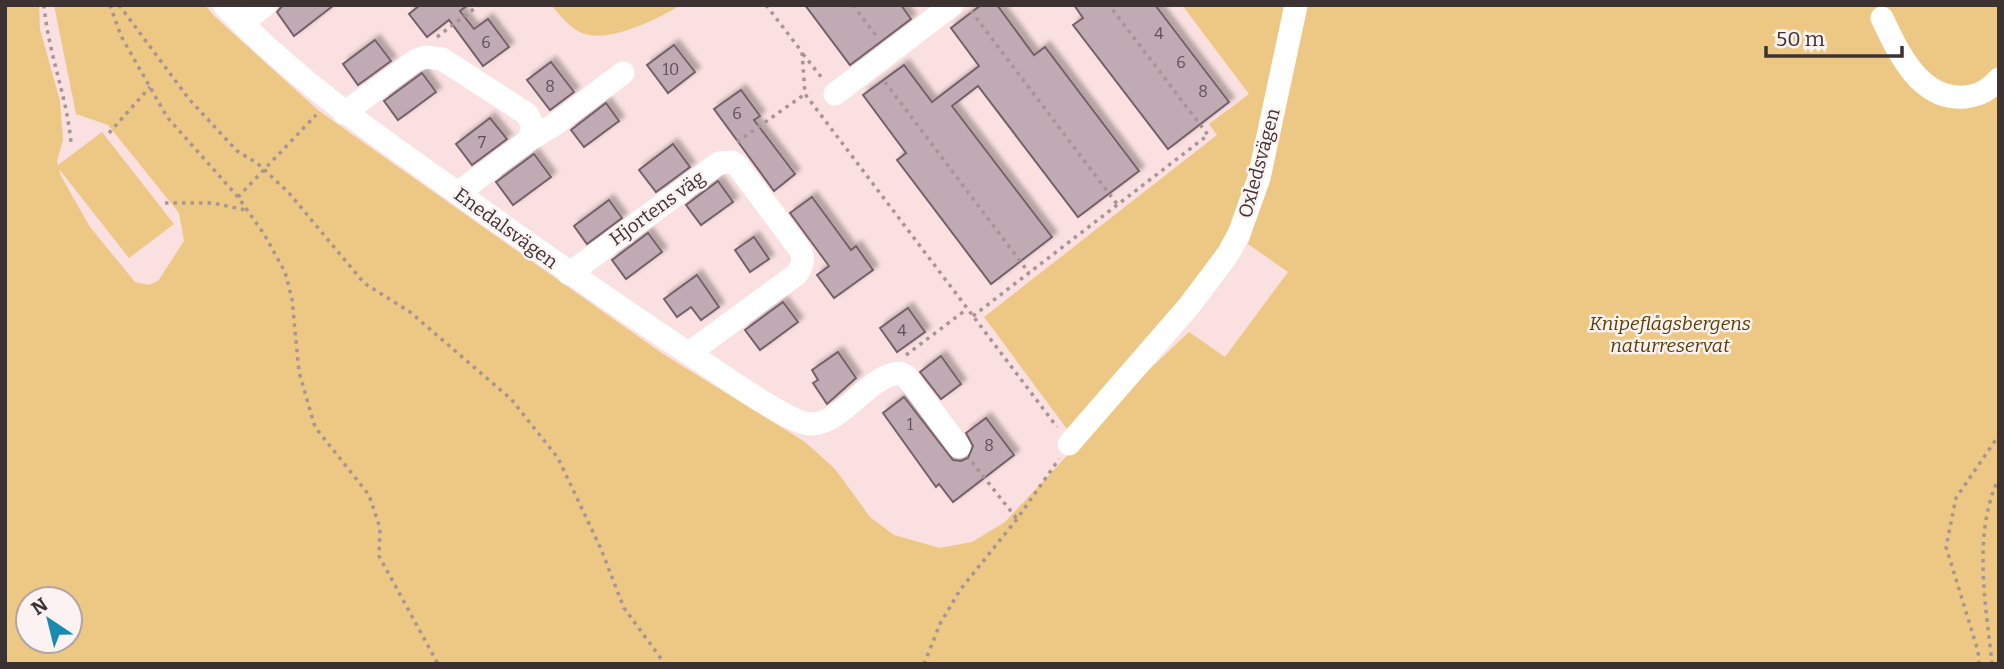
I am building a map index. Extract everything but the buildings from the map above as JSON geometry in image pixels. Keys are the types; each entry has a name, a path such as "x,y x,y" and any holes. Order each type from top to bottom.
{"street":[{"name":"Enedalsvägen","path":"224,5 337,107 569,274 796,421 817,423 831,417 893,374"},
{"path":"242,23 265,5"},
{"path":"835,94 952,5"},
{"name":"Oxledsvägen","path":"1069,444 1189,306 1228,254 1250,206 1259,177 1296,5"},
{"path":"1882,18 1905,63 1918,79 1948,97 1982,94 1999,79"},
{"path":"337,107 415,61 425,57 442,58 527,114 533,126 529,140"},
{"path":"458,193 623,73"},
{"name":"Hjortens väg","path":"569,274 719,163 725,161 737,165 801,251 802,267 797,274 689,354"},
{"path":"893,374 906,376 960,447"}],"path":[{"path":"44,5 51,56 69,112 71,144"},
{"path":"110,5 121,36 167,117 238,197 264,234 285,272 292,299 299,372 315,428 369,495 380,528 379,556 438,664"},
{"path":"119,5 189,99 237,151 257,163 289,193 364,284 410,312 511,399 558,458 601,549 624,607 665,664"},
{"path":"425,57 432,41 479,5"},
{"path":"766,5 835,94"},
{"path":"853,5 881,59 1029,274"},
{"path":"966,5 1117,205"},
{"path":"973,317 1208,135 1109,5"},
{"path":"802,52 805,94 1069,444 1017,519 960,590 940,624 924,664"},
{"path":"109,133 150,87"},
{"path":"725,161 732,146 805,94"},
{"path":"238,197 264,170 337,107"},
{"path":"165,203 214,204 247,211"},
{"path":"893,374 901,359 967,309"},
{"path":"1979,664 1978,651 1946,547 1956,498 1999,435"},
{"path":"960,447 1017,519"},
{"path":"1992,664 1982,548 1992,492 1999,478"}],"green space":[{"name":"Knipeflågsbergens naturreservat","path":"5,5 39,5 40,29 60,101 63,140 58,165 102,132 174,224 129,258 59,169 90,227 135,282 149,285 158,281 184,241 179,213 108,125 76,114 54,5 205,5 319,111 663,354 805,442 835,469 870,517 894,535 940,548 972,542 1005,522 1135,383 1189,332 1225,357 1288,272 1248,244 1275,156 1308,5 1999,5 1999,664 5,664"},
{"path":"551,5 681,5 634,28 596,36 575,29"},
{"path":"1182,5 1284,5 1265,116 1250,183 1222,246 1172,316 1070,433 984,317 1217,135 1209,124 1249,94"}]}
